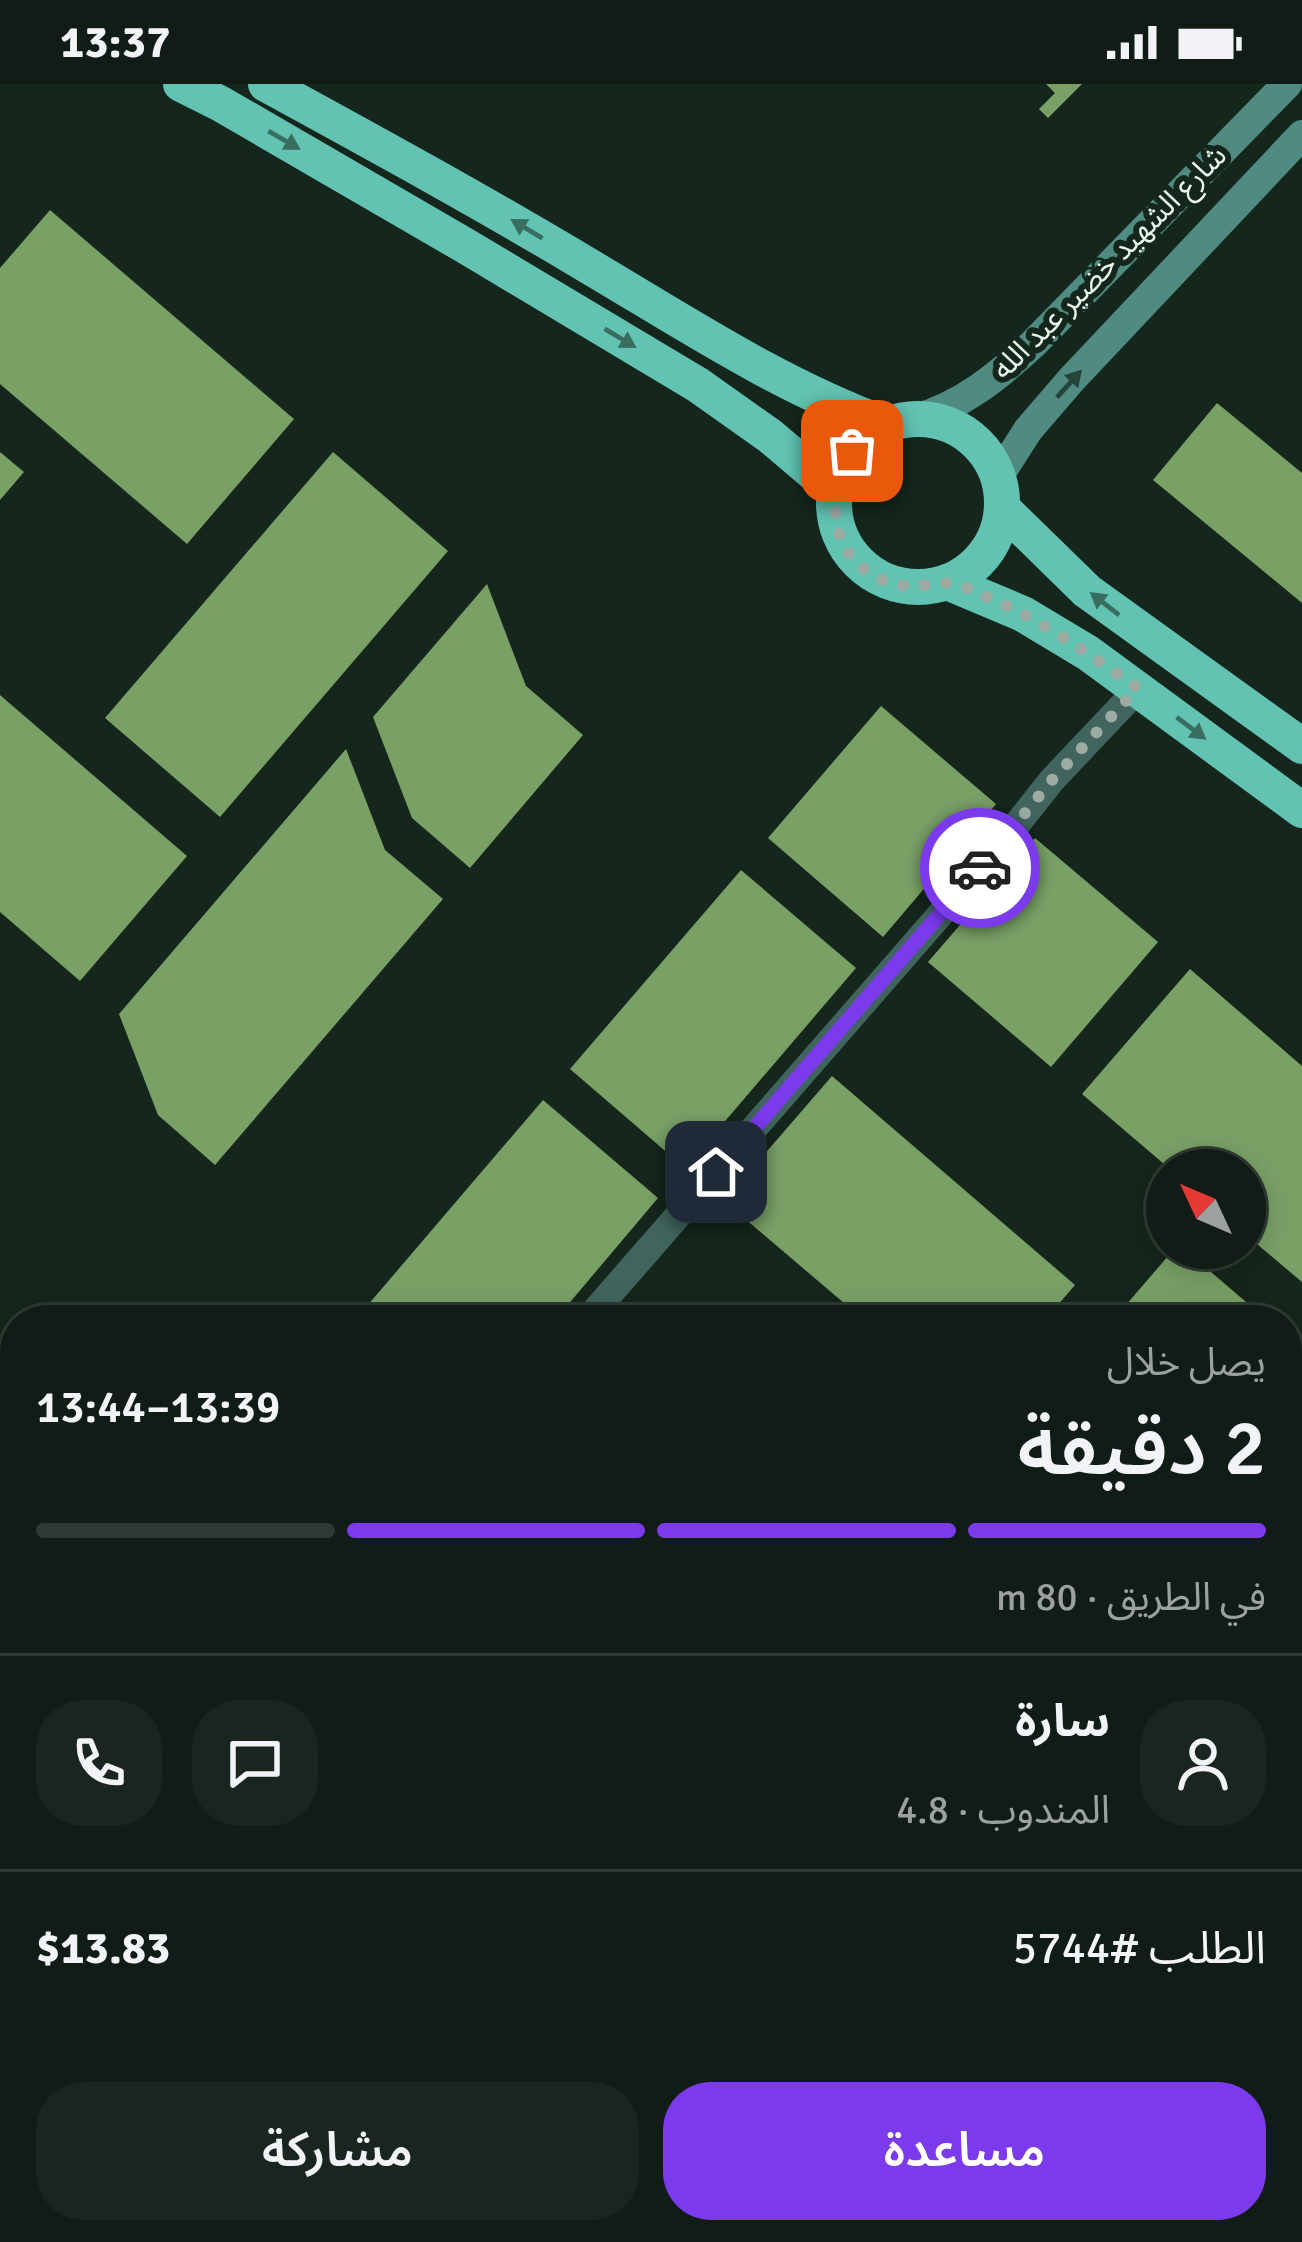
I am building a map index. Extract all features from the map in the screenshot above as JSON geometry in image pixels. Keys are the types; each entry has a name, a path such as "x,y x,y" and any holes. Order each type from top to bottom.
{"highway":[{"path":"182,84 464,244 698,385 770,436 835,491"},
{"path":"266,84 841,409 901,422 933,420 967,434 991,460 1000,493 999,527 991,545 964,574 928,587 909,587 872,574 857,562 838,529 834,510 841,470 852,451 868,436 901,422"},
{"path":"1000,493 1087,591 1302,746"},
{"path":"947,582 1023,614 1088,653 1302,810"}],"main road":[{"name":"شارع الشهيد خضير عبد الله","path":"901,422 942,412 1018,358 1287,84"},
{"name":"شارع الشهيد خضير عبد الله","path":"1000,493 1028,430 1302,135"}],"street":[{"path":"600,1305 1052,780 1138,688"}],"building":[{"path":"1046,84 1082,84 1048,118 1039,109 1055,93"},
{"path":"50,210 294,419 187,544 0,384 0,268"},
{"path":"1217,403 1302,473 1302,603 1153,480"},
{"path":"0,452 24,472 0,500"},
{"path":"333,452 448,551 220,817 105,718"},
{"path":"487,584 526,686 583,735 470,868 412,818 373,717"},
{"path":"0,695 187,856 80,981 0,912"},
{"path":"881,706 996,804 883,937 768,838"},
{"path":"346,749 385,850 443,899 215,1165 158,1115 119,1014"},
{"path":"1035,838 1158,942 1051,1067 928,962"},
{"path":"741,870 856,968 685,1168 570,1069"},
{"path":"1190,969 1302,1066 1302,1282 1266,1252 1266,1149 1146,1149 1082,1094"},
{"path":"832,1076 1075,1285 1058,1305 846,1305 724,1201"},
{"path":"543,1100 658,1198 568,1305 368,1305"},
{"path":"1157,1269 1208,1269 1250,1305 1126,1305"}],"way so far":[{"path":"852,451 841,470 834,510 838,529 857,562 890,583 928,587 947,582 988,598 1056,632 1138,688 1052,780 980,868"}],"route":[{"path":"716,1172 980,868"}]}
